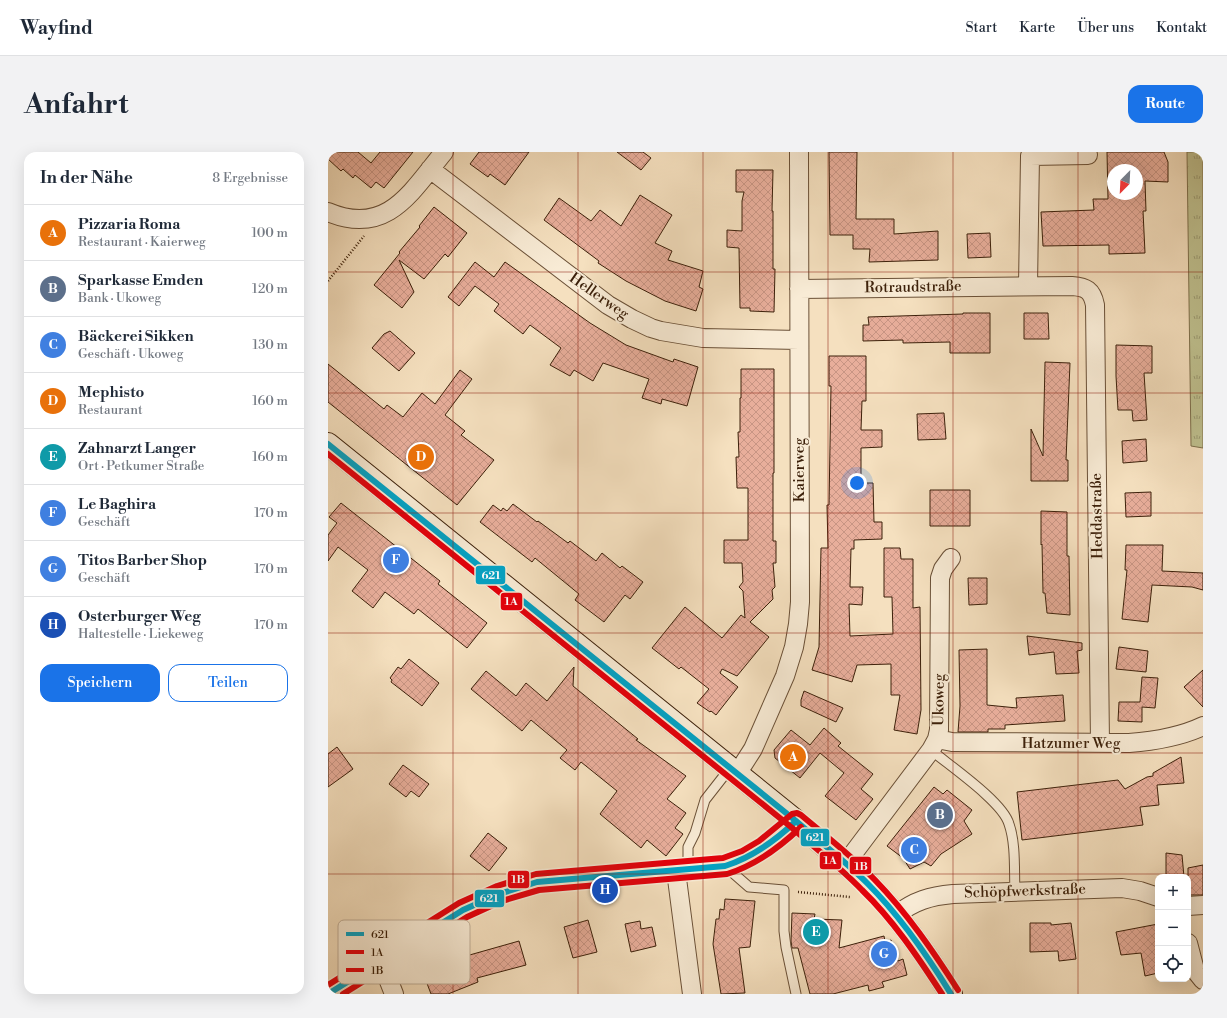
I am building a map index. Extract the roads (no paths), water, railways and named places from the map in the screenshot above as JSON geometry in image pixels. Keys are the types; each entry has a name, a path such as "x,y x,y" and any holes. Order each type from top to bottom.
{"main road":[{"path":"328,444 796,821 846,863 896,915 932,962 951,994"}],"street":[{"path":"328,212 347,219 365,220 383,215 400,204 444,152"},
{"name":"Kaierweg","path":"733,771 753,749 785,676 794,647 798,624 800,602 799,152"},
{"path":"1028,286 1030,156 1088,155"},
{"name":"Hellerweg","path":"430,169 608,305 645,325 661,331 703,338 799,340"},
{"name":"Rotraudstraße","path":"799,288 1072,286 1082,287 1089,291"},
{"name":"Heddastraße","path":"1089,291 1093,297 1095,305 1100,743"},
{"name":"Ukoweg","path":"934,745 939,730 940,578 942,569 951,558"},
{"name":"Hatzumer Weg","path":"934,745 952,742 1129,743 1143,742 1182,734 1203,726"},
{"path":"846,863 934,745"},
{"path":"447,920 463,910 499,894 537,882 682,871 725,866 741,861 762,849 796,821"},
{"path":"682,871 692,994"},
{"name":"Schöpfwerkstraße","path":"896,915 915,902 934,896 953,894 1122,888 1140,891 1155,896"},
{"path":"1191,906 1203,905"},
{"path":"1189,946 1195,970 1203,980"},
{"path":"328,994 344,984"},
{"path":"390,984 394,994"}],"lane":[{"path":"934,745 1000,807 1009,823 1012,838 1015,892"},
{"path":"682,871 688,847 695,833 705,800 733,771"},
{"path":"725,866 749,887 784,890 784,931 796,994"}],"place":[{"name":"Mephisto","path":"421,457"},
{"name":"Le Baghira","path":"396,560"},
{"name":"Pizzaria Roma","path":"793,757"},
{"name":"Sparkasse Emden","path":"940,815"},
{"name":"Bäckerei Sikken","path":"914,850"},
{"name":"Osterburger Weg","path":"605,890"},
{"name":"Zahnarzt Langer","path":"816,932"},
{"name":"Titos Barber Shop","path":"884,954"}]}
